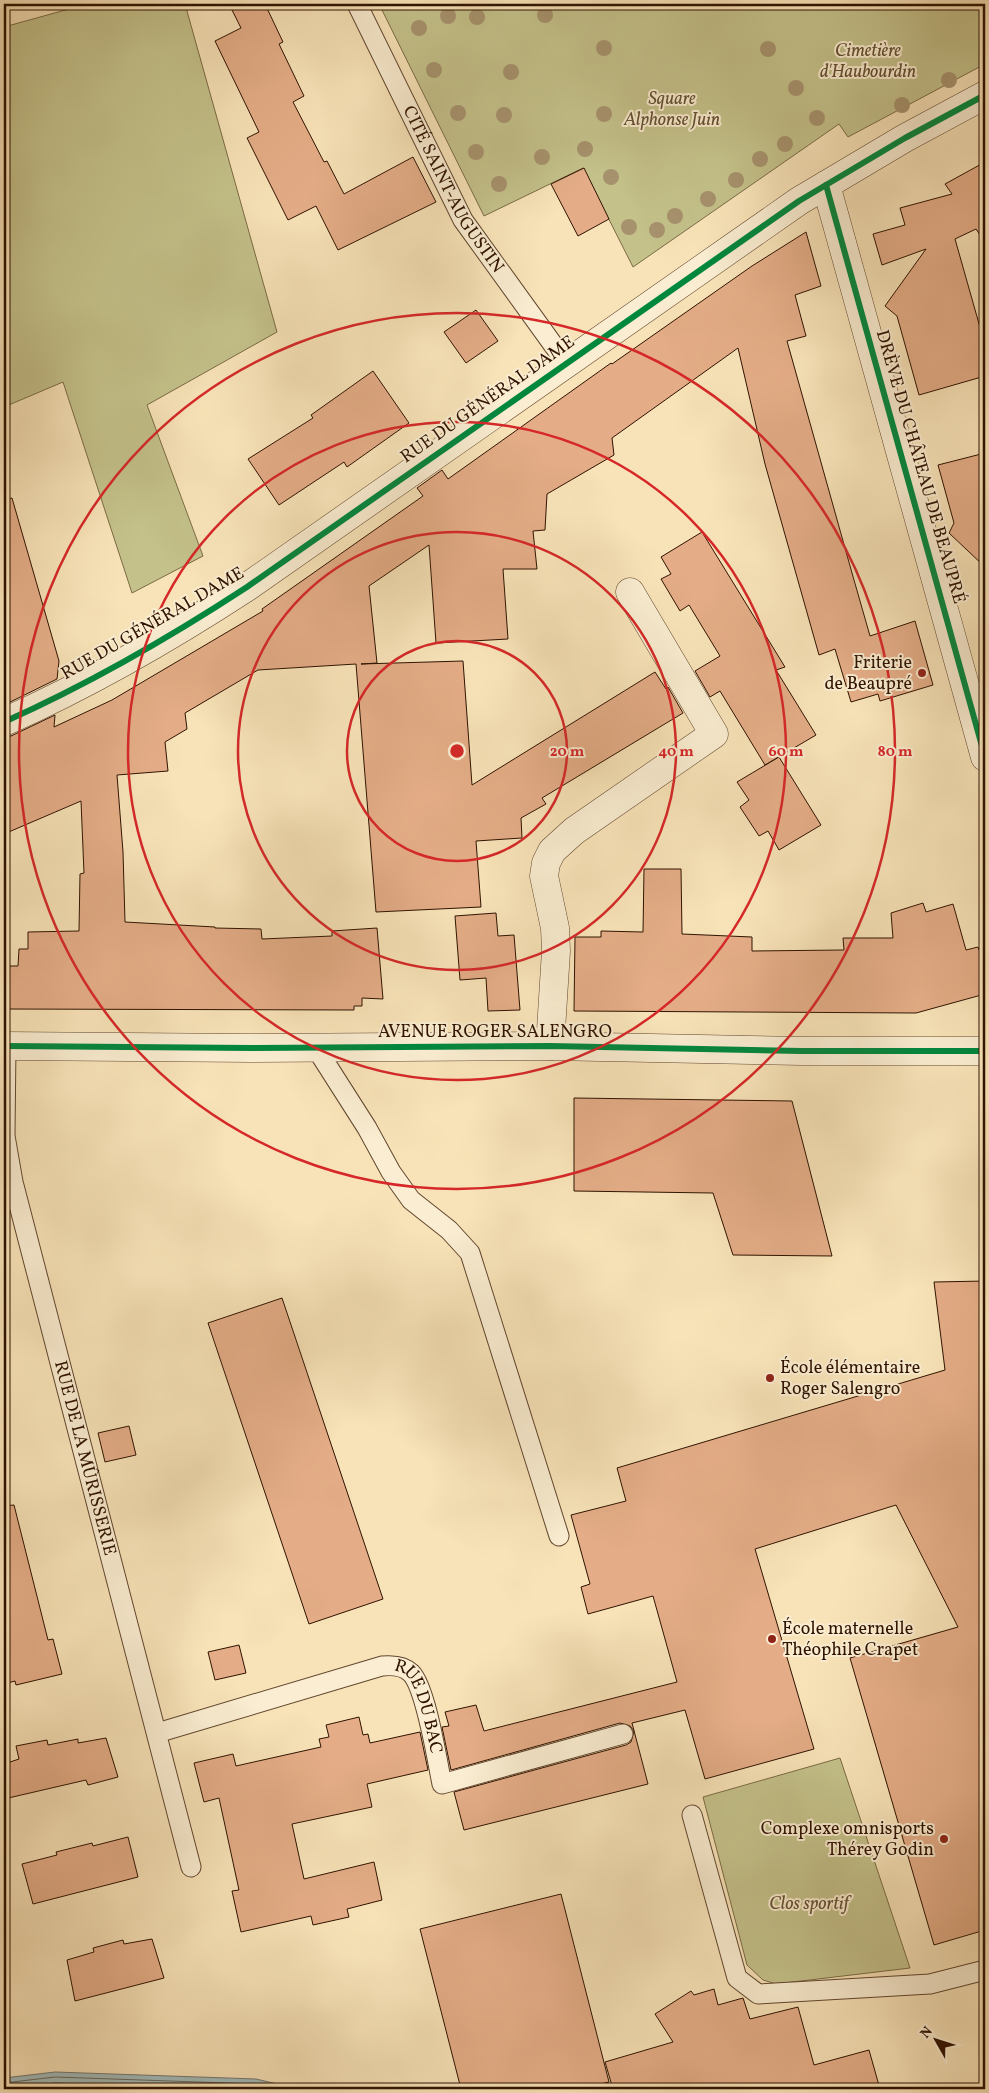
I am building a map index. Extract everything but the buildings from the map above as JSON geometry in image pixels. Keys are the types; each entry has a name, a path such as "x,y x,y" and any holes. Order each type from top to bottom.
{"street":[{"name":"RUE DU GÉNÉRAL DAME","path":"4,722 68,692 204,615 567,364 746,237 826,184 905,138 985,95"},
{"name":"DRÈVE DU CHÂTEAU DE BEAUPRÉ","path":"826,184 985,757"},
{"path":"550,1046 556,951 555,928 544,876 549,857 561,841 714,734 630,592"},
{"name":"AVENUE ROGER SALENGRO","path":"5,1046 316,1048 550,1046 801,1051 985,1051"}],"lane":[{"name":"CITÉ SAINT-AUGUSTIN","path":"357,4 463,220 567,364"},
{"name":"RUE DE LA MÛRISSERIE","path":"5,1046 5,1136 13,1182 191,1867"},
{"path":"316,1048 367,1128 391,1172 411,1200 449,1230 470,1253 559,1536"},
{"name":"RUE DU BAC","path":"157,1733 382,1666 393,1665 410,1671 416,1679 442,1784 623,1734"},
{"path":"692,1815 737,1978 758,1994 930,1984 985,1970"}],"green space":[{"path":"87,4 185,4 277,332 147,405 203,556 132,593 63,382 4,407 4,27"},
{"name":"Square Alphonse Juin","path":"379,4 985,4 985,64 848,137 839,124 633,267 583,168 484,216"},
{"name":"Clos sportif","path":"840,1758 910,1968 776,1984 763,1980 747,1965 703,1797"}],"water":[{"path":"55,2072 256,2079 299,2089 4,2089 4,2078"}],"cycle path":[{"path":"4,722 98,676 218,606 799,201 905,138 985,95"},
{"path":"826,185 985,757"},
{"path":"4,1046 251,1048 550,1046 801,1051 985,1051"}],"place":[{"name":"Friterie de Beaupré","path":"922,673"},
{"name":"École élémentaire Roger Salengro","path":"770,1378"},
{"name":"École maternelle Théophile Crapet","path":"772,1639"},
{"name":"Complexe omnisports Thérey Godin","path":"944,1839"}],"park label":[{"name":"Cimetière d'Haubourdin","path":"868,61"}]}
